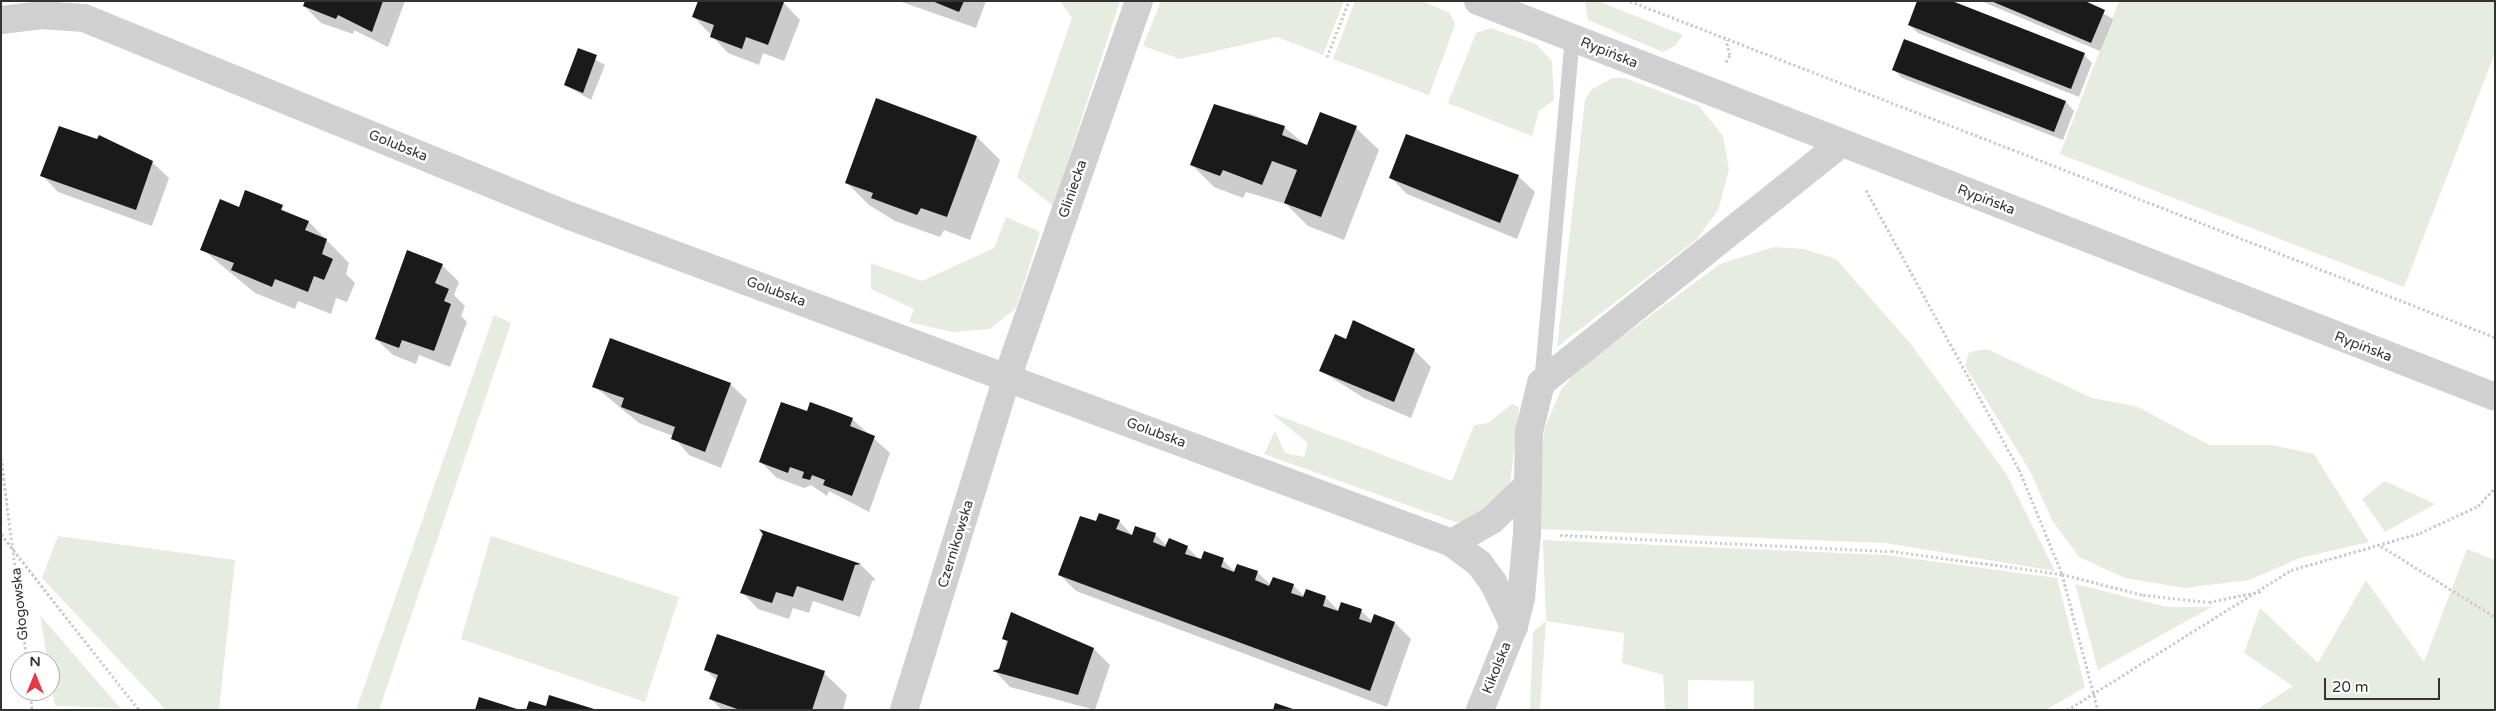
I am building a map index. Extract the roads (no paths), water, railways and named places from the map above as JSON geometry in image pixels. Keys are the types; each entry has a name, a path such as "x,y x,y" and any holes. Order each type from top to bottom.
{"street":[{"name":"Gliniecka","path":"1007,378 1139,1"},
{"name":"Rypińska","path":"1478,1 1840,144 2495,398"},
{"name":"Golubska","path":"1,20 40,15 84,18 570,216 1452,543 1479,563 1514,626"},
{"path":"1541,384 1840,144"},
{"name":"Czernikowska","path":"904,710 1007,378"},
{"name":"Kikolska","path":"1480,710 1514,626 1527,534 1529,432 1541,384"},
{"path":"1452,543 1492,520 1528,486"}],"lane":[{"path":"1541,384 1572,38"}]}
